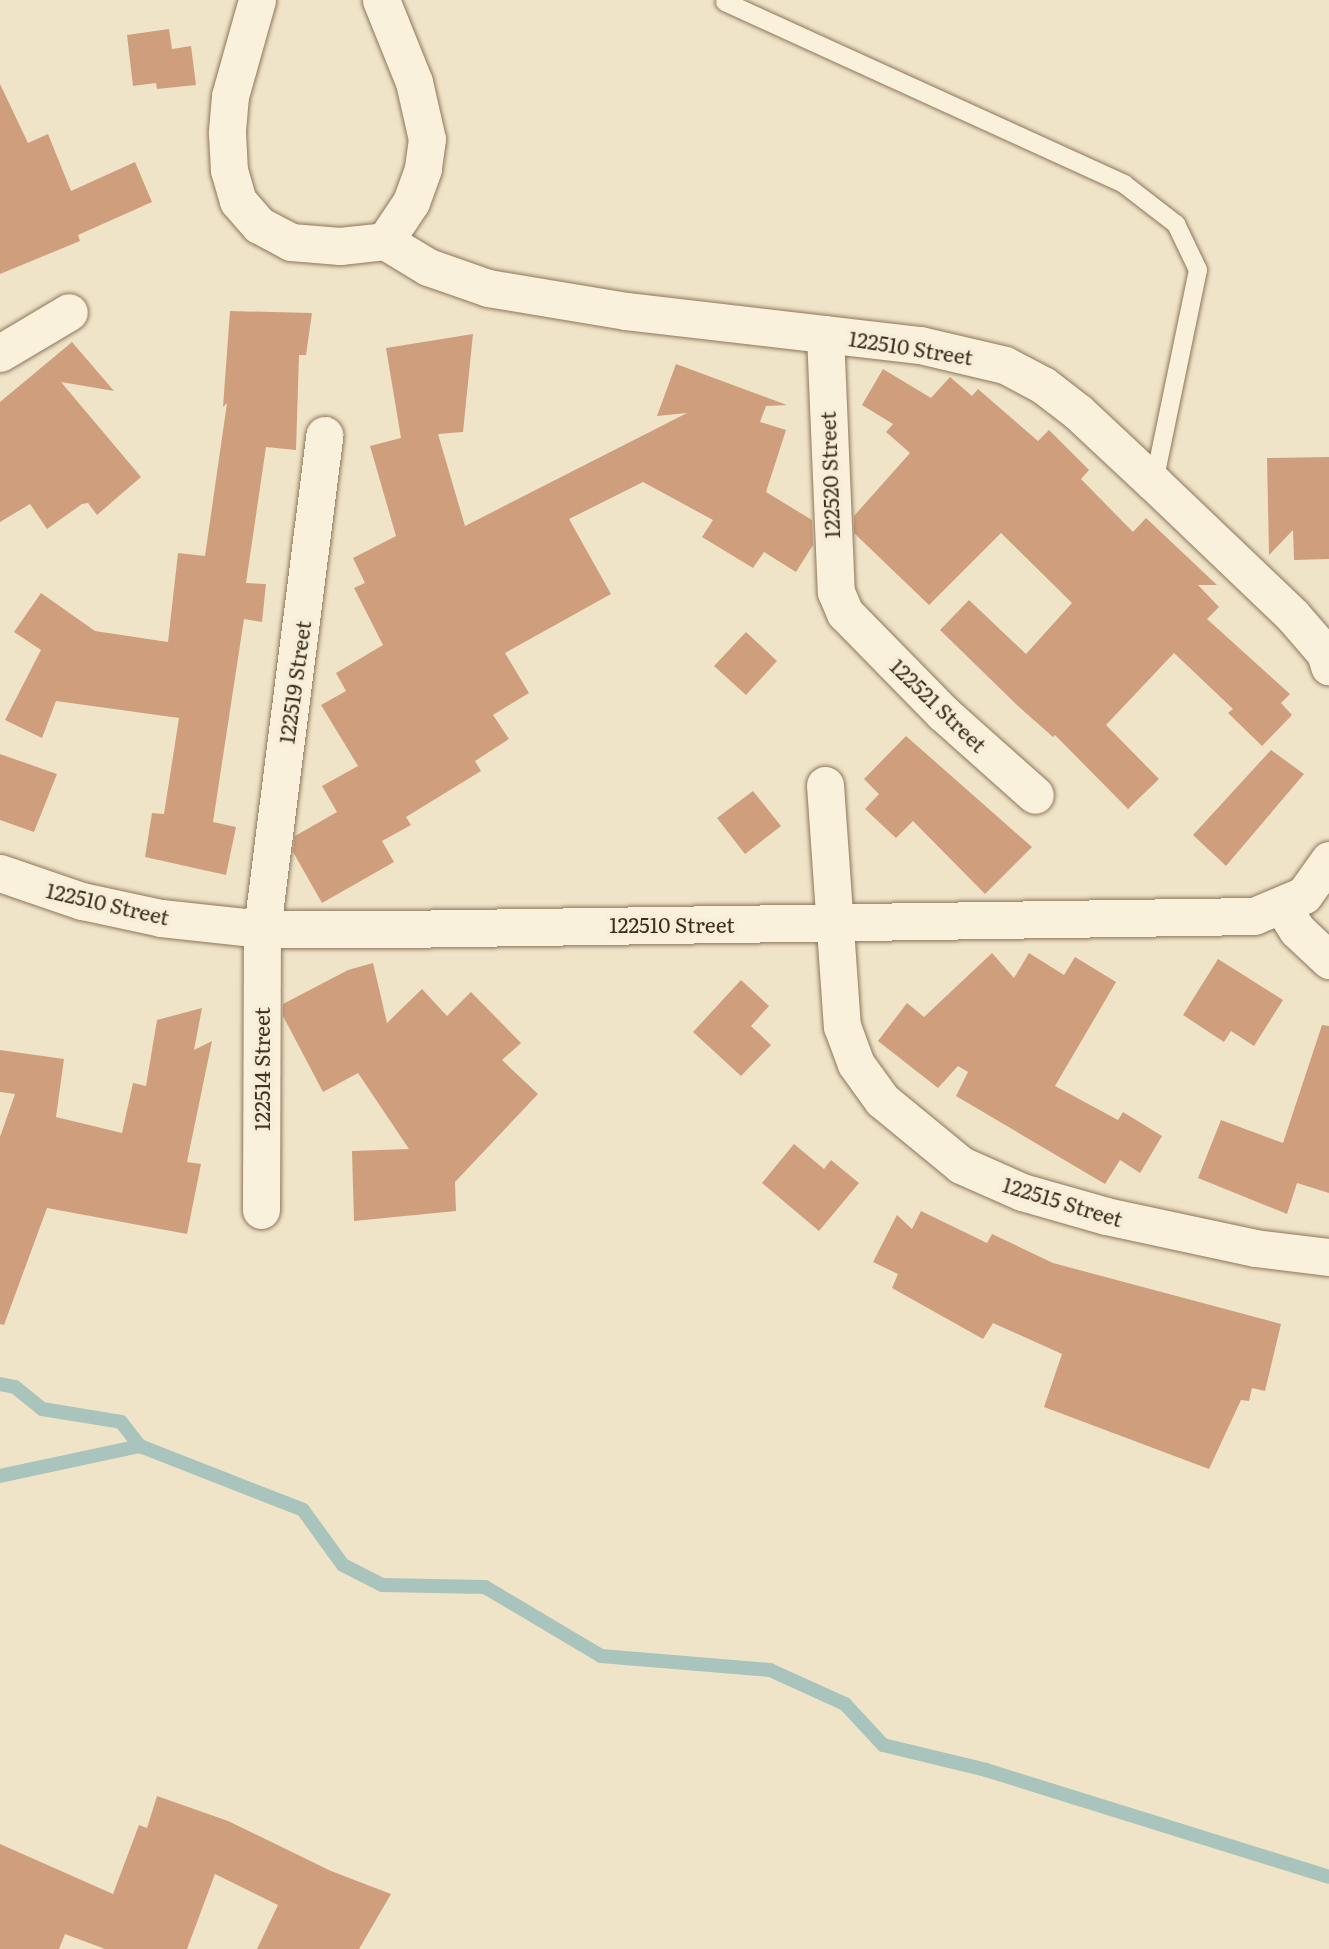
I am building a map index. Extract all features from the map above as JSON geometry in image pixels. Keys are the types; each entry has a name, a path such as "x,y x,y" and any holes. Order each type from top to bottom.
{"street":[{"path":"257,0 230,96 229,170 238,201 259,225 291,242 340,246 385,241 411,202 427,139 414,82 381,0"},
{"name":"122510 Street","path":"385,241 428,267 488,288 626,311 968,353 1005,365 1043,385 1078,412 1293,616 1328,657"},
{"path":"0,353 69,312"},
{"name":"122520 Street","path":"825,334 831,563 836,592 845,613"},
{"name":"122519 Street","path":"262,929 324,435"},
{"name":"122521 Street","path":"845,613 943,713 1035,795"},
{"path":"825,785 838,923"},
{"name":"122510 Street","path":"0,873 82,901 161,918 262,929 1254,916 1304,895 1329,860"},
{"path":"1282,906 1297,930 1329,960"},
{"name":"122515 Street","path":"838,923 842,1026 856,1064 881,1100 961,1165 1022,1192 1107,1216 1255,1248 1329,1257"},
{"name":"122514 Street","path":"261,1210 262,929"}],"lane":[{"path":"724,2 1124,184 1176,224 1198,271 1154,483"}],"building":[{"path":"169,29 172,49 191,46 196,85 157,89 156,83 133,86 127,35"},
{"path":"0,84 28,143 48,134 71,191 135,162 152,202 78,235 80,241 0,274"},
{"path":"230,311 312,313 306,355 299,355 296,450 266,447 246,583 266,584 262,622 244,619 213,822 236,827 226,875 145,857 152,813 164,814 179,718 56,701 42,738 5,720 41,650 14,632 41,593 95,631 168,642 178,553 205,556 227,403 223,407"},
{"path":"473,334 463,432 438,434 465,526 687,413 657,416 676,364 787,405 766,406 760,422 786,430 766,492 812,520 813,545 796,572 764,552 753,568 702,537 713,520 643,482 569,519 611,594 505,653 529,693 493,715 509,739 475,761 481,771 406,817 411,825 382,841 394,862 322,903 293,852 295,836 337,812 322,786 358,766 321,705 346,691 336,673 383,645 354,588 365,583 353,558 396,536 370,446 401,438 386,348"},
{"path":"72,342 114,391 61,382 141,477 97,515 88,503 82,504 47,529 30,504 0,522 0,402"},
{"path":"883,369 931,398 950,377 972,396 978,389 1038,441 1049,430 1089,470 1081,479 1133,532 1146,518 1217,585 1198,585 1219,607 1207,619 1290,694 1281,703 1292,715 1262,746 1228,713 1233,709 1174,653 1106,725 1159,779 1128,809 1055,735 1053,737 1018,706 940,630 969,600 1026,654 1072,603 1001,533 929,605 854,533 854,516 910,453 886,432 893,424 862,405"},
{"path":"1329,457 1329,559 1294,560 1293,530 1269,555 1267,458"},
{"path":"746,632 777,661 746,695 714,666"},
{"path":"906,736 1032,847 985,894 913,821 896,838 865,809 879,794 864,779"},
{"path":"1271,750 1304,774 1226,866 1193,835"},
{"path":"0,754 57,774 34,832 0,820"},
{"path":"753,791 781,826 745,854 717,818"},
{"path":"992,953 1014,978 1029,953 1064,975 1075,957 1116,982 1055,1086 1118,1120 1123,1112 1162,1136 1140,1173 1120,1160 1105,1184 956,1096 968,1072 958,1066 938,1088 878,1041 907,1003 924,1017"},
{"path":"1218,959 1283,1000 1254,1046 1231,1031 1224,1042 1183,1015"},
{"path":"373,963 387,1023 422,989 447,1016 471,992 521,1043 502,1060 538,1094 455,1182 456,1211 354,1221 352,1151 409,1149 358,1073 323,1092 283,1016 283,1004 348,970"},
{"path":"741,980 769,1006 751,1026 771,1045 741,1076 693,1032"},
{"path":"202,1008 194,1050 212,1041 187,1162 201,1164 187,1234 47,1208 4,1325 0,1324 0,1137 15,1094 0,1092 0,1050 64,1059 56,1117 122,1133 133,1083 146,1086 157,1020"},
{"path":"1322,1025 1329,1026 1329,1193 1297,1183 1287,1214 1198,1178 1221,1120 1283,1143"},
{"path":"794,1144 824,1169 831,1160 859,1183 819,1231 762,1183"},
{"path":"921,1211 987,1243 992,1234 1053,1263 1281,1324 1265,1391 1252,1388 1249,1401 1241,1400 1209,1469 1044,1407 1062,1354 993,1323 983,1339 892,1288 898,1274 873,1262 897,1215 912,1229"},
{"path":"157,1796 228,1821 331,1871 391,1894 359,1949 257,1949 278,1905 215,1874 187,1949 105,1949 65,1934 59,1949 0,1949 0,1844 113,1894 139,1825 147,1828"}],"waterway":[{"path":"0,1384 15,1387 42,1409 121,1422 140,1446"},
{"path":"0,1476 140,1446 303,1510 343,1565 382,1585 485,1587 601,1656 770,1670 845,1704 883,1745 986,1770 1329,1877"}]}
